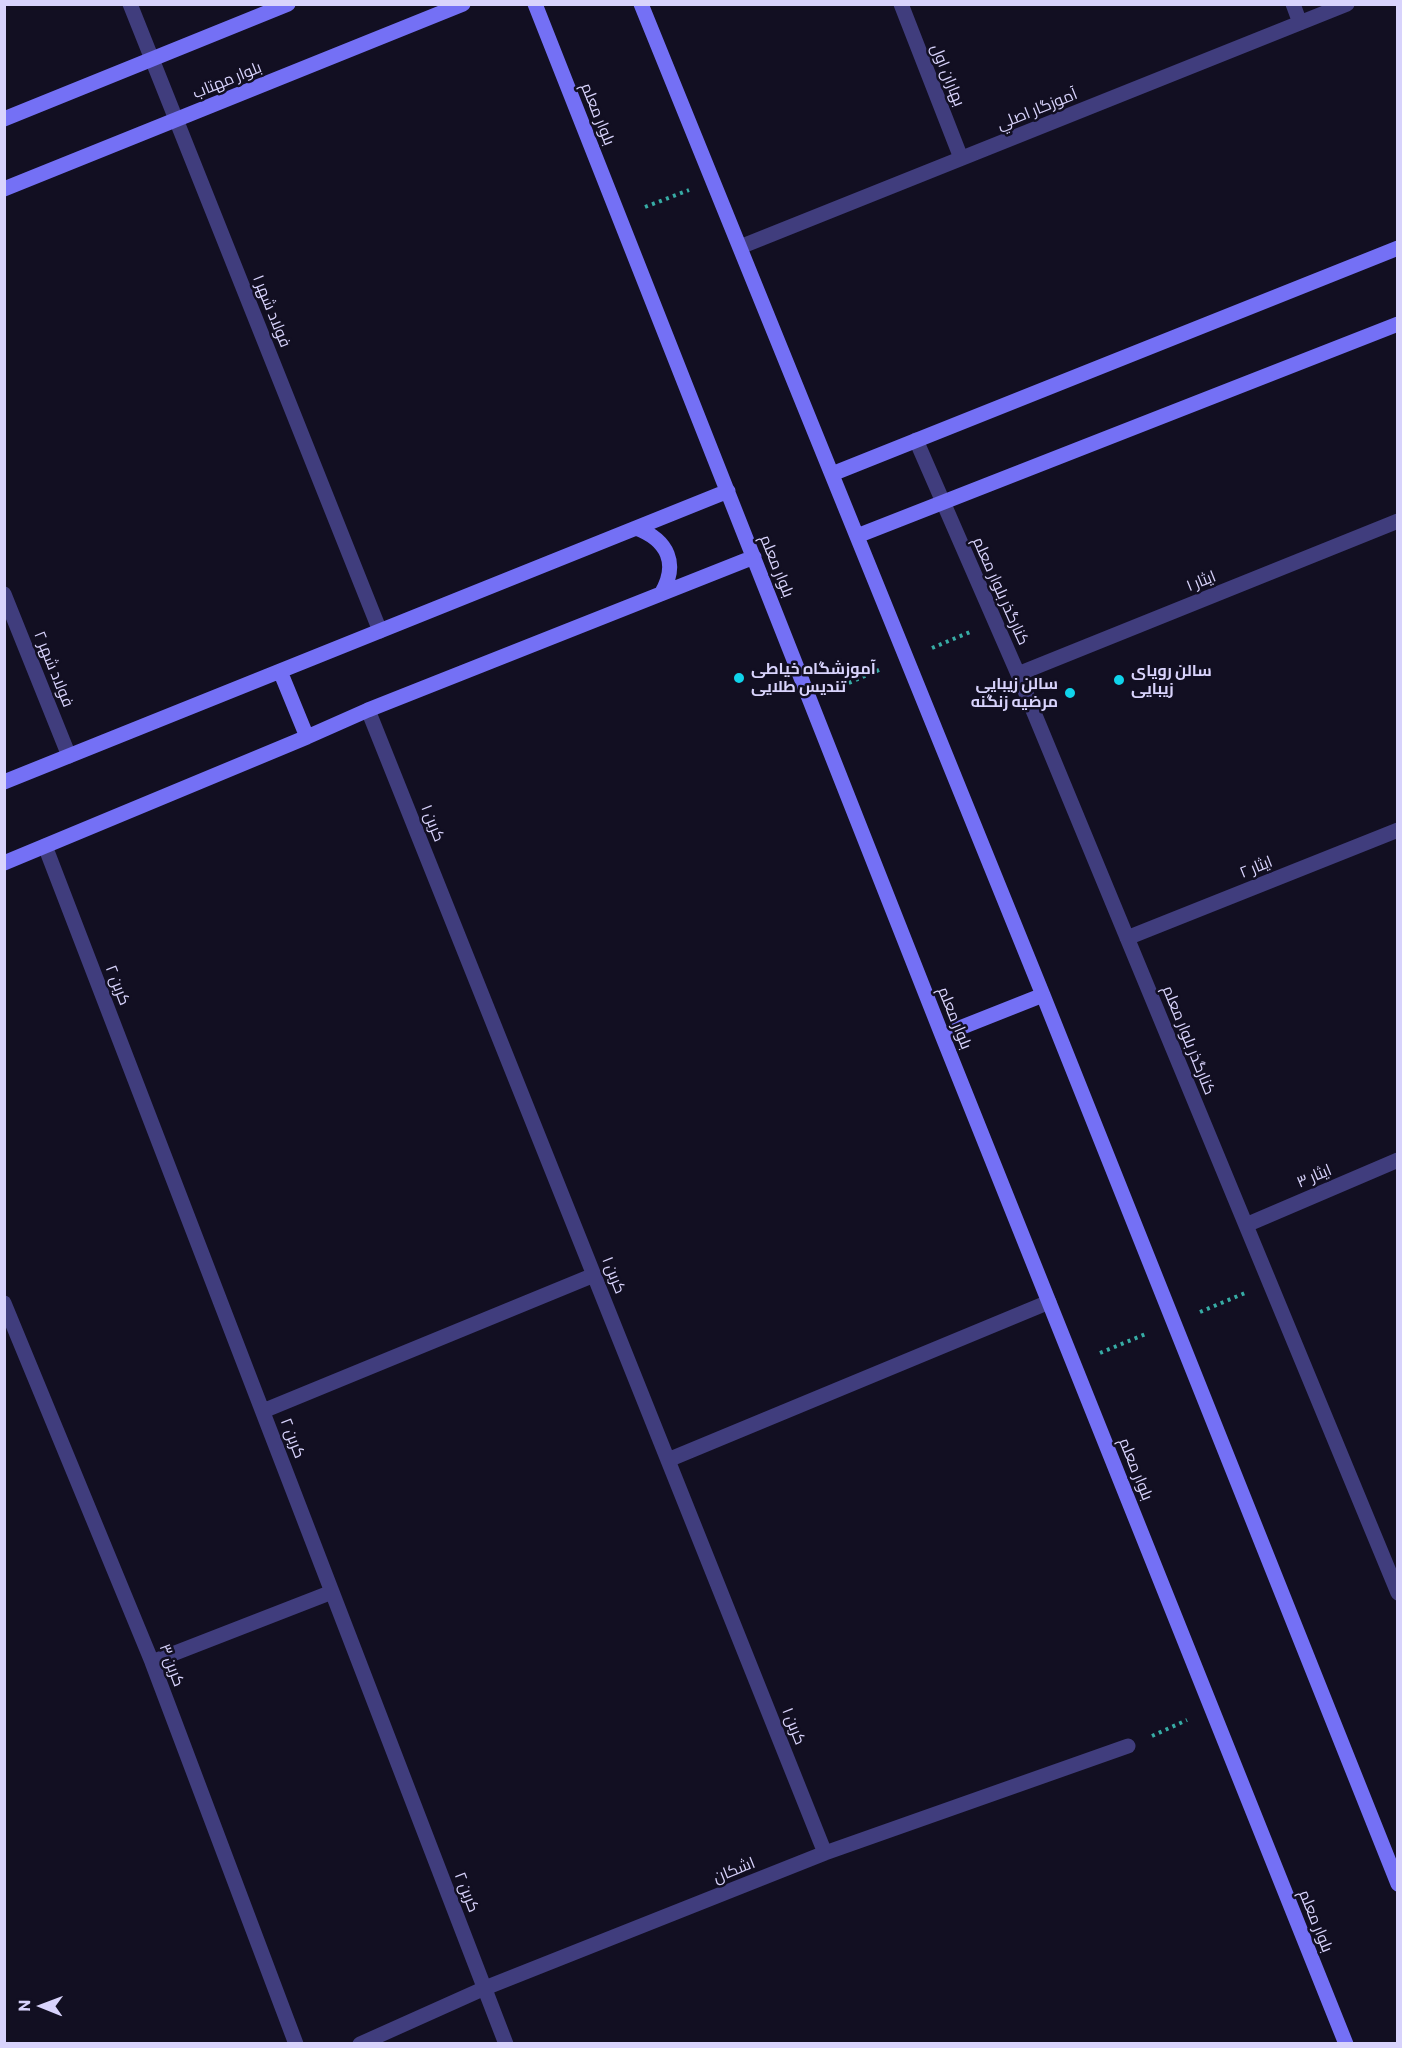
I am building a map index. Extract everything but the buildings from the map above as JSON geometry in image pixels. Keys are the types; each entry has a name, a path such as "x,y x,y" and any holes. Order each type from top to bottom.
{"main road":[{"path":"4,118 288,4"},
{"name":"بلوار مهتاب","path":"4,189 463,4"},
{"name":"بلوار معلم","path":"535,4 942,1035 1346,2043"},
{"path":"641,4 1043,995 1398,1884"},
{"path":"832,474 1398,248"},
{"path":"857,536 1398,324"},
{"path":"4,782 728,491"},
{"path":"636,528 655,537 667,554 670,568 668,582 661,594"},
{"path":"4,863 368,710 753,557"},
{"path":"280,671 307,737"},
{"path":"942,1035 1043,995"}],"street":[{"name":"فولاد شهر ۱","path":"130,4 380,631"},
{"name":"بهاران اول","path":"901,4 961,159"},
{"path":"1293,4 1300,23"},
{"name":"آموزگار اصلي","path":"740,247 1347,4"},
{"name":"کنارگذر بلوار معلم","path":"916,440 1018,674 1398,1593"},
{"name":"ایثار ۱","path":"1018,674 1398,521"},
{"name":"فولاد شهر ۲","path":"4,594 69,756"},
{"name":"کربن ۱","path":"368,710 825,1853"},
{"name":"ایثار ۲","path":"1127,938 1398,830"},
{"name":"کربن ۲","path":"45,846 506,2043"},
{"name":"ایثار ۳","path":"1245,1225 1398,1160"},
{"path":"263,1411 594,1275"},
{"path":"668,1460 1049,1302"},
{"name":"کربن ۳","path":"4,1303 152,1662 296,2043"},
{"path":"152,1662 332,1592"},
{"name":"اشکان","path":"360,2043 485,1988 825,1853 1128,1746"}],"path":[{"path":"619,217 713,181"},
{"path":"1128,1746 1212,1709"}],"place":[{"name":"آموزشگاه خیاطی تندیس طلایی","path":"739,678"},
{"name":"سالن رویای زیبایی","path":"1119,680"},
{"name":"سالن زیبایی مرضیه زنگنه","path":"1070,693"}]}
